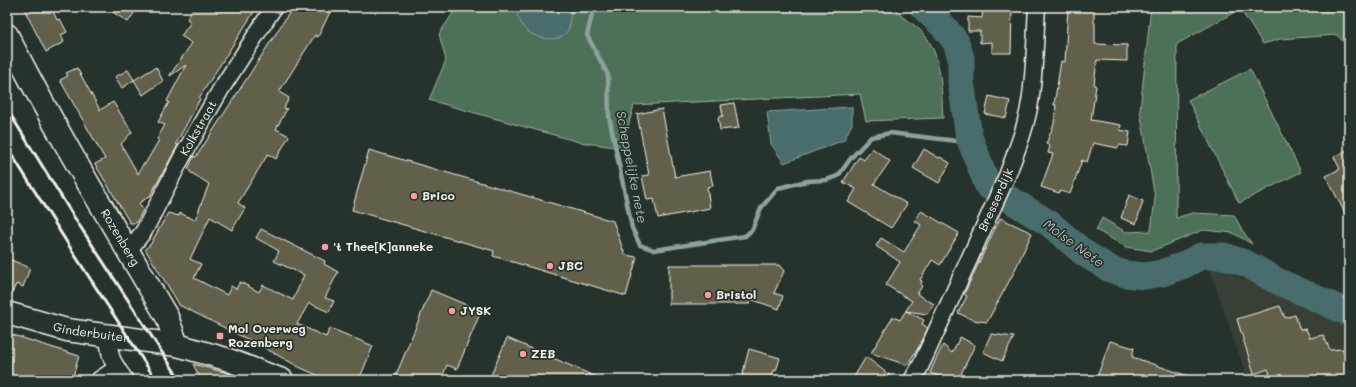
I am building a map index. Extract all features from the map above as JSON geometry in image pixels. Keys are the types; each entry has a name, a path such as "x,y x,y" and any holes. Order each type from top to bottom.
{"street":[{"name":"Kolkstraat","path":"128,251 144,231 182,157 221,89 274,7"},
{"name":"Bresserdijk","path":"912,380 920,367 1003,185 1020,144 1030,102 1037,7"},
{"name":"Rozenberg","path":"7,35 30,81 75,162 167,317 177,345"},
{"name":"Ginderbuiten","path":"7,313 67,330 177,345"},
{"path":"99,380 121,374 111,361 108,336"},
{"path":"177,345 226,359 282,380"}],"shaded area":[{"path":"1208,264 1349,322 1349,380 1248,380"}],"green space":[{"path":"457,7 894,7 900,15 916,26 930,42 938,62 943,118 866,121 860,94 634,105 622,148 579,142 429,100 446,60 439,34"},
{"path":"1151,7 1349,7 1349,48 1337,35 1280,39 1263,44 1240,9 1177,44 1176,218 1192,213 1234,215 1252,244 1233,233 1203,230 1152,251 1126,247 1096,230 1102,218 1126,232 1151,231 1155,198 1140,110"},
{"path":"1250,69 1301,172 1239,203 1188,100"}],"water":[{"path":"526,7 574,7 566,33 556,39 550,39 532,34 521,24 517,15"},
{"path":"852,107 852,124 844,140 784,163 771,144 767,112"}],"building":[{"path":"23,7 51,7 57,20 60,19 67,32 61,35 64,42 46,52"},
{"path":"105,7 138,7 128,22"},
{"path":"194,7 257,7 199,98 200,99 176,144 178,145 150,196 139,203 143,210 136,223 130,223 95,164 105,159 60,80 68,76 66,73 77,68 100,110 113,102 132,132 121,144 138,174 159,140 157,139 165,125 158,122 186,65 170,76 192,43 181,36 191,22 187,19"},
{"path":"293,7 321,7 330,12 318,37 315,35 279,92 289,98 284,108 287,109 276,129 289,136 276,159 268,154 238,203 245,208 232,230 210,217 190,259 201,264 194,278 227,295 231,286 236,289 240,282 259,292 263,285 293,300 304,275 274,261 279,251 256,238 261,229 325,261 324,264 338,272 325,298 334,301 329,312 309,303 297,324 326,337 330,328 373,346 359,380 328,380 299,367 263,347 179,305 145,249 150,245 168,213 179,216 180,213 195,220 209,184 190,172 188,169 194,156 196,157"},
{"path":"983,7 1012,7 1011,53 992,53 992,42 980,43 980,31 968,31 968,17 982,18"},
{"path":"1068,7 1094,7 1095,44 1127,45 1127,61 1097,60 1094,85 1096,86 1091,120 1121,125 1120,130 1130,132 1128,146 1119,145 1118,148 1093,143 1087,162 1082,160 1070,194 1060,191 1059,193 1041,187 1053,154 1048,153 1050,146 1046,144 1054,124 1056,105 1054,105 1061,61 1065,62"},
{"path":"156,67 163,81 143,95 134,80"},
{"path":"128,70 134,80 122,88 115,77"},
{"path":"989,96 1010,101 1006,118 985,114"},
{"path":"734,103 739,128 720,130 718,117 723,116 721,105"},
{"path":"662,109 675,177 710,171 713,186 707,187 710,208 658,218 654,199 647,200 642,176 649,175 637,114"},
{"path":"872,148 890,161 874,184 907,204 891,228 848,202 856,189 843,182 859,157 864,160"},
{"path":"924,149 950,163 939,183 913,168"},
{"path":"1349,149 1349,221 1326,176 1340,169 1334,157"},
{"path":"369,150 613,221 625,255 637,257 626,296 493,256 494,251 352,210"},
{"path":"1129,195 1143,201 1136,224 1121,218"},
{"path":"921,211 959,233 940,265 932,260 920,280 922,281 922,286 917,294 934,304 927,314 906,311 924,320 922,324 928,328 920,345 907,365 871,353 893,317 900,320 912,301 886,285 900,262 876,246 881,238 904,252 921,225 915,221"},
{"path":"1000,218 1032,233 1013,274 987,322 973,320 958,313 967,296 964,294"},
{"path":"7,258 30,268 23,287 16,284 9,301 7,301"},
{"path":"669,265 779,265 784,271 774,293 783,296 779,309 750,299 750,304 669,304"},
{"path":"431,290 481,311 457,369 447,365 441,380 394,380"},
{"path":"1280,306 1285,318 1295,315 1300,330 1306,329 1310,338 1323,335 1330,350 1343,349 1345,357 1349,357 1349,380 1272,380 1268,369 1254,374 1237,319"},
{"path":"7,333 79,356 72,380 7,380"},
{"path":"991,334 1014,337 1002,361 983,352"},
{"path":"960,337 975,345 958,380 939,380 941,377 930,373 936,359 943,345 952,353"},
{"path":"507,338 535,350 603,380 489,380"},
{"path":"1110,341 1134,348 1132,357 1194,378 1193,380 1096,380"},
{"path":"749,349 780,358 776,371 774,370 771,380 741,380"},
{"path":"866,357 896,380 852,380"},
{"path":"193,364 231,374 238,377 238,380 201,380"}],"waterway":[{"name":"Scheppelijke nete","path":"594,7 587,35 608,75 609,116 632,228 640,245 654,250 745,236 752,230 761,208 778,188 807,181 826,180 838,176 851,158 871,137 890,133 965,142 970,141"},
{"name":"Molse Nete","path":"923,7 944,27 956,42 961,58 961,82 969,137 988,186 1050,224 1084,253 1110,269 1125,274 1145,276 1162,273 1184,265 1201,256 1224,256 1247,264 1275,280 1349,313"}],"railway":[{"path":"7,109 74,217 180,380"},
{"path":"7,147 156,380"}],"place":[{"name":"Brico","path":"414,196"},
{"name":"'t Thee[K]anneke","path":"325,247"},
{"name":"JBC","path":"550,266"},
{"name":"Bristol","path":"708,295"},
{"name":"JYSK","path":"452,311"},
{"name":"Mol Overweg Rozenberg","path":"220,336"},
{"name":"ZEB","path":"523,354"}]}
